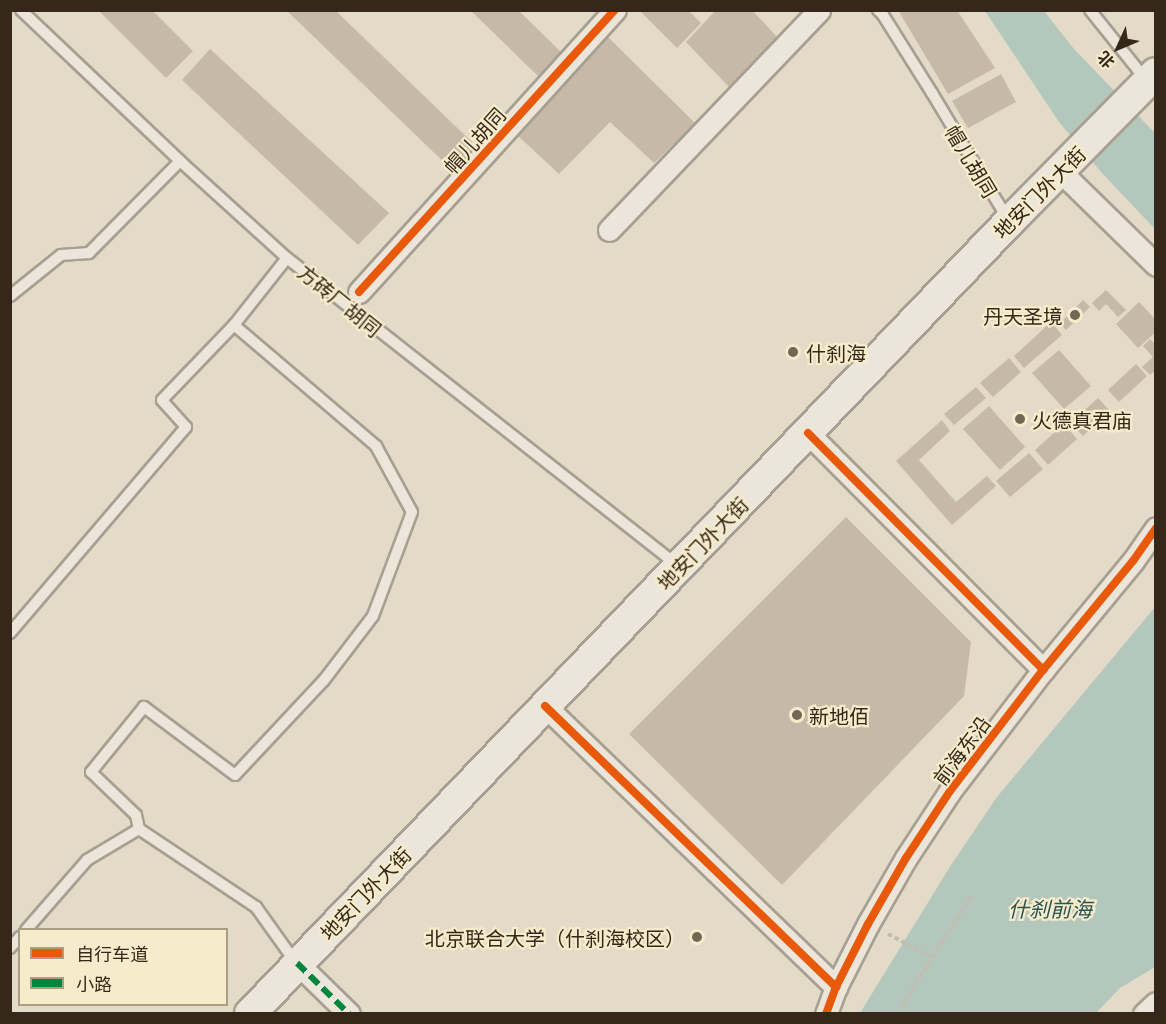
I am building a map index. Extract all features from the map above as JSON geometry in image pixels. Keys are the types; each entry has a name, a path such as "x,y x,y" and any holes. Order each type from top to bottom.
{"main road":[{"name":"地安门外大街","path":"250,1014 1009,222 1153,81"}],"street":[{"name":"帽儿胡同","path":"359,292 615,10"},
{"path":"609,230 819,10"},
{"path":"1060,171 1155,265"},
{"path":"808,433 1043,670"},
{"name":"前海东沿","path":"826,1014 836,987 868,924 950,791 1043,670 1133,561 1155,528"},
{"path":"545,706 836,987"},
{"path":"297,963 349,1014"},
{"path":"1144,1014 1155,1003"}],"lane":[{"name":"方砖厂胡同","path":"21,10 180,161 287,258 679,567"},
{"name":"帽儿胡同","path":"878,10 932,93 1009,222"},
{"path":"1090,10 1153,81"},
{"path":"10,296 61,255 89,253 180,161"},
{"path":"10,633 186,427 162,400 234,325 287,258"},
{"path":"234,325 376,446 412,512 372,616 324,680 234,775 144,707 91,772 136,815 139,829 256,907 297,963"},
{"path":"28,928 87,860 139,829"}],"path":[{"path":"900,1009 973,894"},
{"path":"868,924 932,957"}],"water":[{"path":"985,11 1044,11 1074,49 1155,133 1155,229 1101,172 1059,122"},
{"name":"什刹前海","path":"1155,607 1155,967 1120,988 1096,1013 860,1013 951,865 997,797"}],"building":[{"path":"98,10 152,10 193,51 166,78"},
{"path":"286,10 335,10 475,145 451,169"},
{"path":"470,10 518,10 561,52 538,76"},
{"path":"639,10 688,10 701,23 677,48"},
{"path":"716,10 752,10 777,37 729,87 686,42"},
{"path":"898,10 957,10 995,68 948,94"},
{"path":"608,37 695,123 654,163 610,122 559,174 517,135"},
{"path":"210,49 389,213 358,245 182,80"},
{"path":"1001,74 1016,102 968,128 952,101"},
{"path":"1106,290 1126,310 1118,317 1106,304 1099,311 1092,303"},
{"name":"丹天圣境","path":"1083,300 1090,307 1066,330 1060,323"},
{"path":"1139,302 1156,320 1156,332 1138,348 1116,324"},
{"path":"1051,322 1062,335 1024,368 1014,356"},
{"path":"1150,339 1156,345 1156,370 1150,375 1142,367 1153,357 1143,346"},
{"path":"1059,350 1091,386 1064,409 1032,373"},
{"path":"1009,358 1021,372 993,397 980,383"},
{"path":"1136,364 1147,376 1119,402 1108,390"},
{"path":"976,387 986,398 954,425 944,414"},
{"path":"1098,398 1110,411 1083,436 1070,423"},
{"path":"989,406 1025,447 1000,470 963,429"},
{"path":"942,420 950,431 919,460 956,502 987,476 996,486 952,525 896,461"},
{"path":"1064,424 1077,439 1048,465 1035,450"},
{"path":"1029,453 1043,469 1010,497 996,481"},
{"name":"新地佰","path":"846,517 971,642 964,696 782,885 629,734"}],"marked path":[{"path":"297,963 349,1014"}],"cycle path":[{"path":"359,292 615,10"},
{"path":"808,433 1043,670"},
{"path":"826,1014 836,987 868,924 906,858 950,791 1043,670 1133,561 1156,528"},
{"path":"545,706 836,987"}],"place":[{"name":"丹天圣境","path":"1075,315"},
{"name":"什刹海","path":"793,352"},
{"name":"火德真君庙","path":"1020,419"},
{"name":"新地佰","path":"797,715"},
{"name":"北京联合大学（什刹海校区）","path":"697,937"}]}
